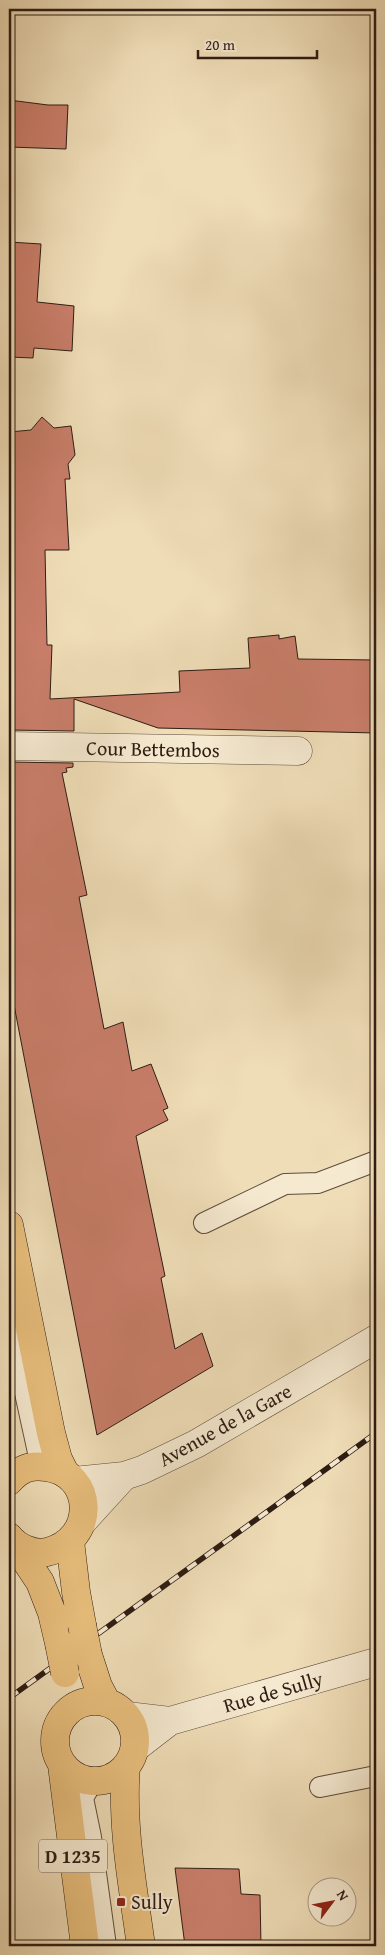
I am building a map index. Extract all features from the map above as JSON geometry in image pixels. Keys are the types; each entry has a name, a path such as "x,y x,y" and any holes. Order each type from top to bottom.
{"main road":[{"path":"9,1225 60,1474"},
{"path":"9,1481 18,1471 30,1466 60,1474 82,1496 84,1508 76,1531 76,1592 88,1655 98,1686 132,1726 130,1757 111,1778 92,1781 81,1779 70,1773 62,1765 56,1752 54,1739 57,1726 64,1715 72,1707 96,1700 117,1710"},
{"path":"11,1540 27,1550 42,1553 57,1549 76,1531"},
{"path":"11,1540 40,1582 52,1613 65,1673 66,1703 64,1715"},
{"name":"D 1235","path":"130,1757 124,1794 126,1832 141,1946"},
{"name":"D 1235","path":"62,1765 85,1946"}],"street":[{"name":"Cour Bettembos","path":"9,746 298,751"},
{"name":"Avenue de la Gare","path":"76,1531 124,1476 142,1470 196,1444 376,1339"},
{"path":"60,1474 124,1476"},
{"name":"Rue de Sully","path":"130,1757 170,1721 376,1662"},
{"name":"Rue de Sully","path":"117,1710 170,1721"}],"lane":[{"path":"204,1223 285,1184 318,1183 376,1161"},
{"path":"9,1320 60,1474"},
{"path":"320,1787 376,1776"},
{"path":"92,1781 83,1798 91,1837 106,1946"}],"building":[{"path":"9,100 48,105 68,105 66,149 9,147"},
{"path":"9,242 41,244 37,302 74,306 72,351 34,348 33,358 9,357"},
{"path":"42,417 54,428 71,426 75,455 68,464 70,479 65,479 69,550 45,550 47,645 52,645 50,699 180,692 179,671 250,668 248,638 279,635 279,639 295,636 298,659 376,660 376,733 158,728 74,699 74,731 9,730 9,574 13,574 9,532 9,432 31,430"},
{"path":"9,762 73,763 73,767 66,768 67,772 62,773 87,895 79,897 104,1029 123,1022 132,1071 151,1064 168,1108 163,1110 168,1120 136,1136 165,1276 161,1278 175,1349 202,1333 213,1366 97,1435 9,979"},
{"path":"175,1868 239,1869 241,1894 260,1895 261,1946 185,1946"}],"railway":[{"path":"9,1698 376,1433"}],"place":[{"name":"Sully","path":"121,1902"}]}
